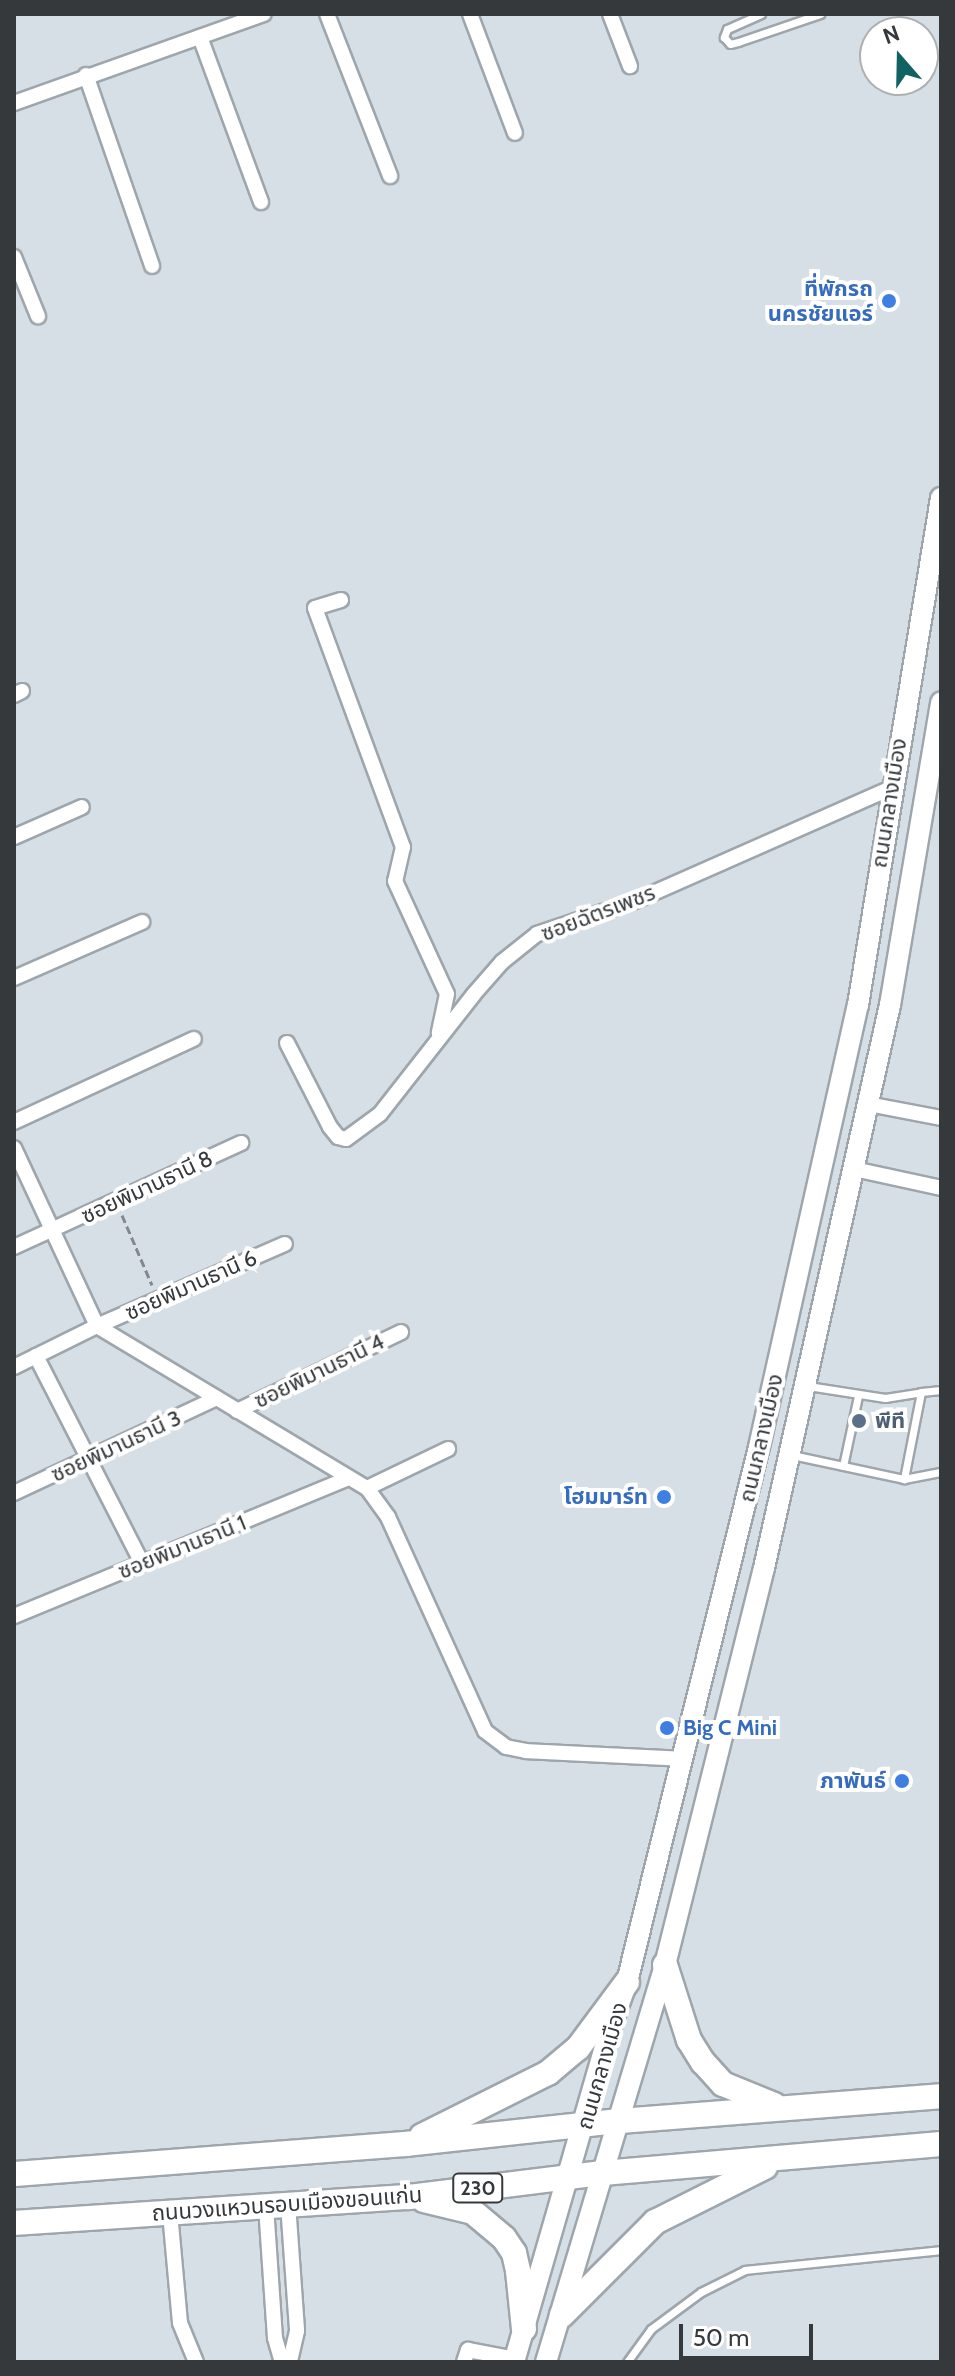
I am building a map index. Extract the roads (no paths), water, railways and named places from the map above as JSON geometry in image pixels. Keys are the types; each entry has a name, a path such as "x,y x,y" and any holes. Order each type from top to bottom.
{"highway":[{"path":"665,1965 689,2040 703,2062 723,2084 779,2107"},
{"path":"406,2144 548,2073 578,2048 627,1982"},
{"name":"230","path":"14,2174 406,2144 619,2121 941,2096"},
{"name":"ถนนวงแหวนรอบเมืองขอนแก่น","path":"14,2223 409,2197 603,2173 941,2144"},
{"path":"562,2315 655,2222 782,2160"},
{"path":"409,2197 473,2212 504,2238 514,2253 518,2271 518,2348"}],"main road":[{"name":"ถนนกลางเมือง","path":"518,2348 613,2020 627,1982 759,1447 858,1005 891,788 941,498"},
{"name":"ถนนกลางเมือง","path":"548,2356 665,1965 790,1454 934,796 941,705"},
{"path":"759,1447 790,1454"}],"street":[{"path":"14,103 264,14"},
{"path":"327,14 390,176"},
{"path":"470,14 515,133"},
{"path":"610,14 630,66"},
{"path":"200,37 261,202"},
{"path":"86,75 152,266"},
{"path":"14,257 38,316"},
{"path":"341,600 315,608 403,847 395,881 447,994 438,1037"},
{"name":"ซอยฉัตรเพชร","path":"287,1043 330,1127 338,1137 346,1139 380,1114 438,1037 502,962 537,934 635,901 891,788"},
{"path":"14,837 82,807"},
{"path":"14,978 142,922"},
{"path":"14,1122 194,1039"},
{"path":"868,1104 941,1118"},
{"name":"ซอยพิมานธานี 8","path":"14,1247 241,1143"},
{"path":"14,1148 97,1326 367,1488 388,1517 485,1731 506,1747 526,1751 684,1759"},
{"path":"854,1169 941,1188"},
{"name":"ซอยพิมานธานี 6","path":"14,1367 97,1326 285,1244"},
{"name":"ซอยพิมานธานี 4","path":"237,1411 401,1332"},
{"path":"36,1356 142,1563"},
{"name":"ซอยพิมานธานี 3","path":"14,1493 217,1398"},
{"path":"367,1488 448,1449"},
{"name":"ซอยพิมานธานี 1","path":"14,1616 349,1478"},
{"path":"277,2205 275,2338 282,2362"},
{"path":"277,2205 297,2331 290,2362"},
{"path":"170,2213 180,2323 196,2362"},
{"path":"464,2362 468,2350 518,2348"}],"lane":[{"path":"761,14 727,29 724,37 730,44 820,14"},
{"path":"805,1386 885,1398 941,1390"},
{"path":"904,1479 921,1392"},
{"path":"843,1466 858,1396"},
{"path":"790,1454 904,1479 941,1472"},
{"path":"627,2362 651,2329 701,2292 745,2270 941,2250"}],"place":[{"name":"ที่พักรถ นครชัยแอร์","path":"889,301"},
{"name":"พีที","path":"859,1421"},
{"name":"โฮมมาร์ท","path":"664,1497"},
{"name":"Big C Mini","path":"667,1728"},
{"name":"ภาพันธ์","path":"902,1781"}]}
